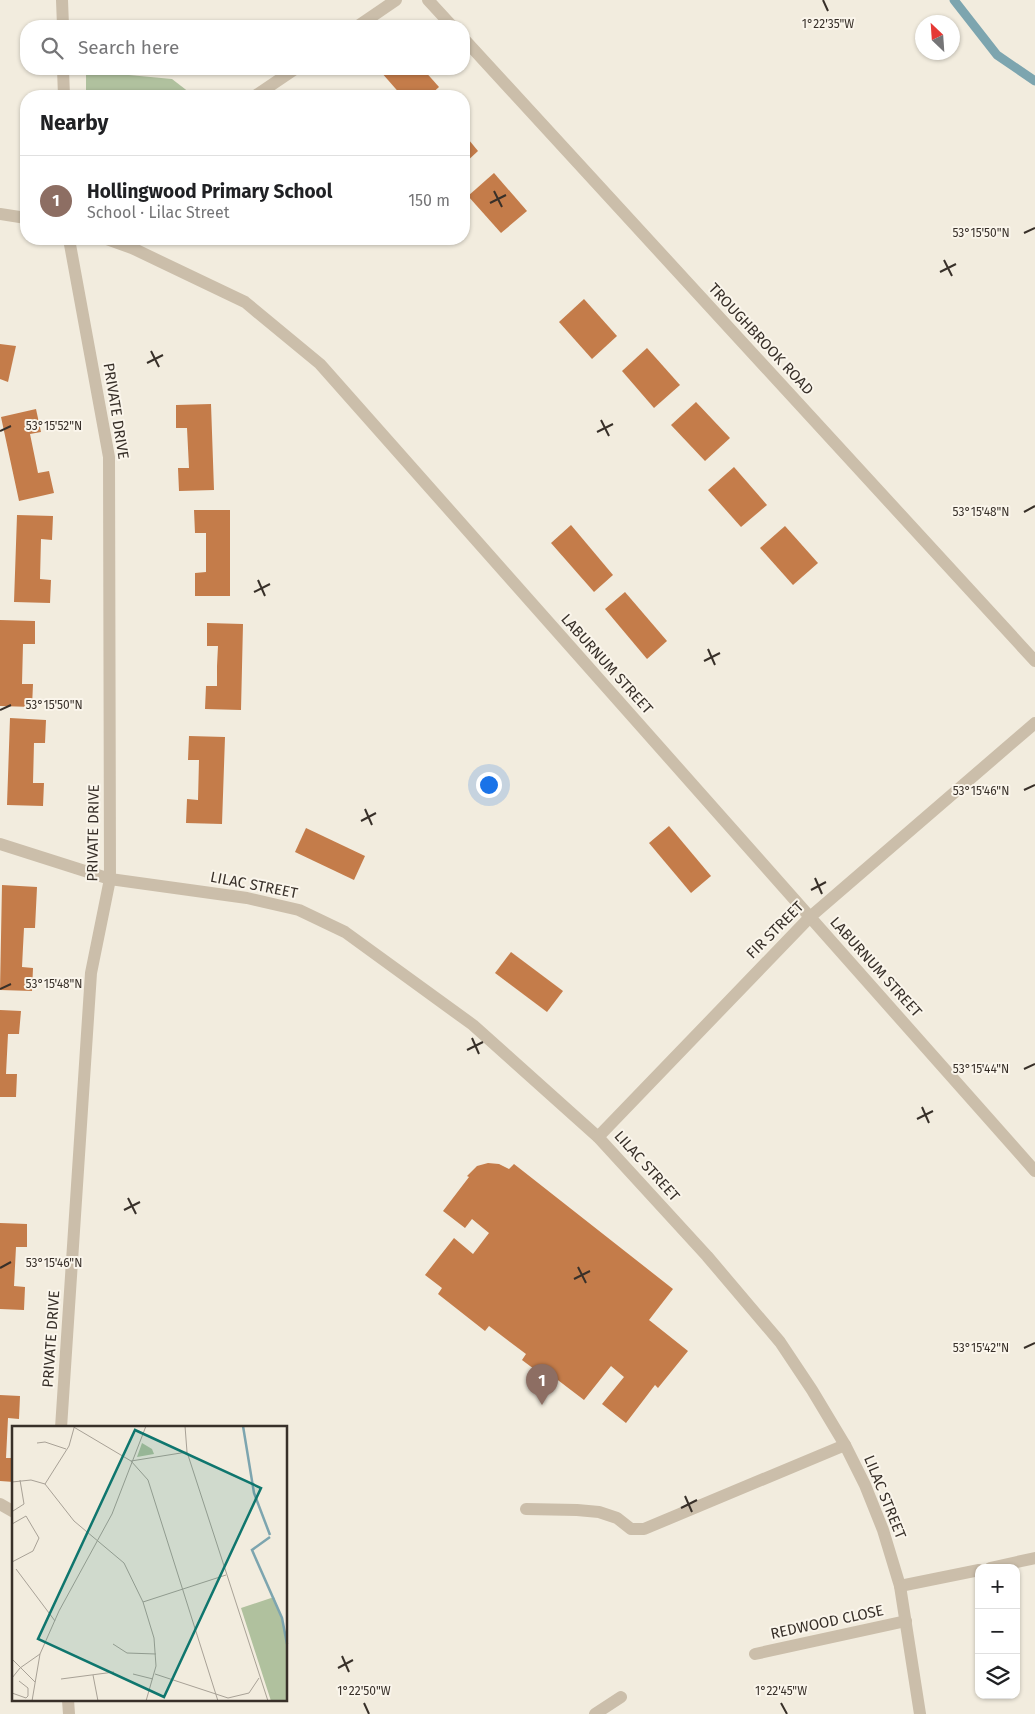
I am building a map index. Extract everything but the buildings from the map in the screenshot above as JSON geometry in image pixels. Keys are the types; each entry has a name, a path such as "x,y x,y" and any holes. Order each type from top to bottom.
{"street":[{"path":"62,0 63,20"},
{"path":"367,20 396,0"},
{"path":"428,0 446,20"},
{"name":"TROUGHBROOK ROAD","path":"470,46 1035,661"},
{"path":"63,75 64,90"},
{"path":"264,90 286,75"},
{"path":"0,214 20,217"},
{"name":"PRIVATE DRIVE","path":"61,1426 91,973 110,879 109,457 70,245"},
{"name":"LABURNUM STREET","path":"124,245 245,302 320,364 1035,1171"},
{"name":"FIR STREET","path":"598,1137 810,917 1035,723"},
{"name":"LILAC STREET","path":"0,844 110,879 247,898 299,910 345,932 474,1025 598,1137 707,1256 780,1342 845,1445 866,1485 883,1530 900,1586 920,1714"},
{"path":"526,1509 599,1512 617,1518 631,1529 644,1530 845,1445"},
{"path":"0,1504 12,1511"},
{"path":"1008,1564 1035,1558"},
{"path":"900,1586 975,1571"},
{"name":"REDWOOD CLOSE","path":"755,1654 906,1621"},
{"path":"595,1714 620,1697"}],"green space":[{"path":"86,75 129,75 172,79 186,90 86,90"}],"waterway":[{"path":"954,0 997,55 1035,81"}],"place":[{"name":"Hollingwood Primary School","path":"542,1405"}]}
